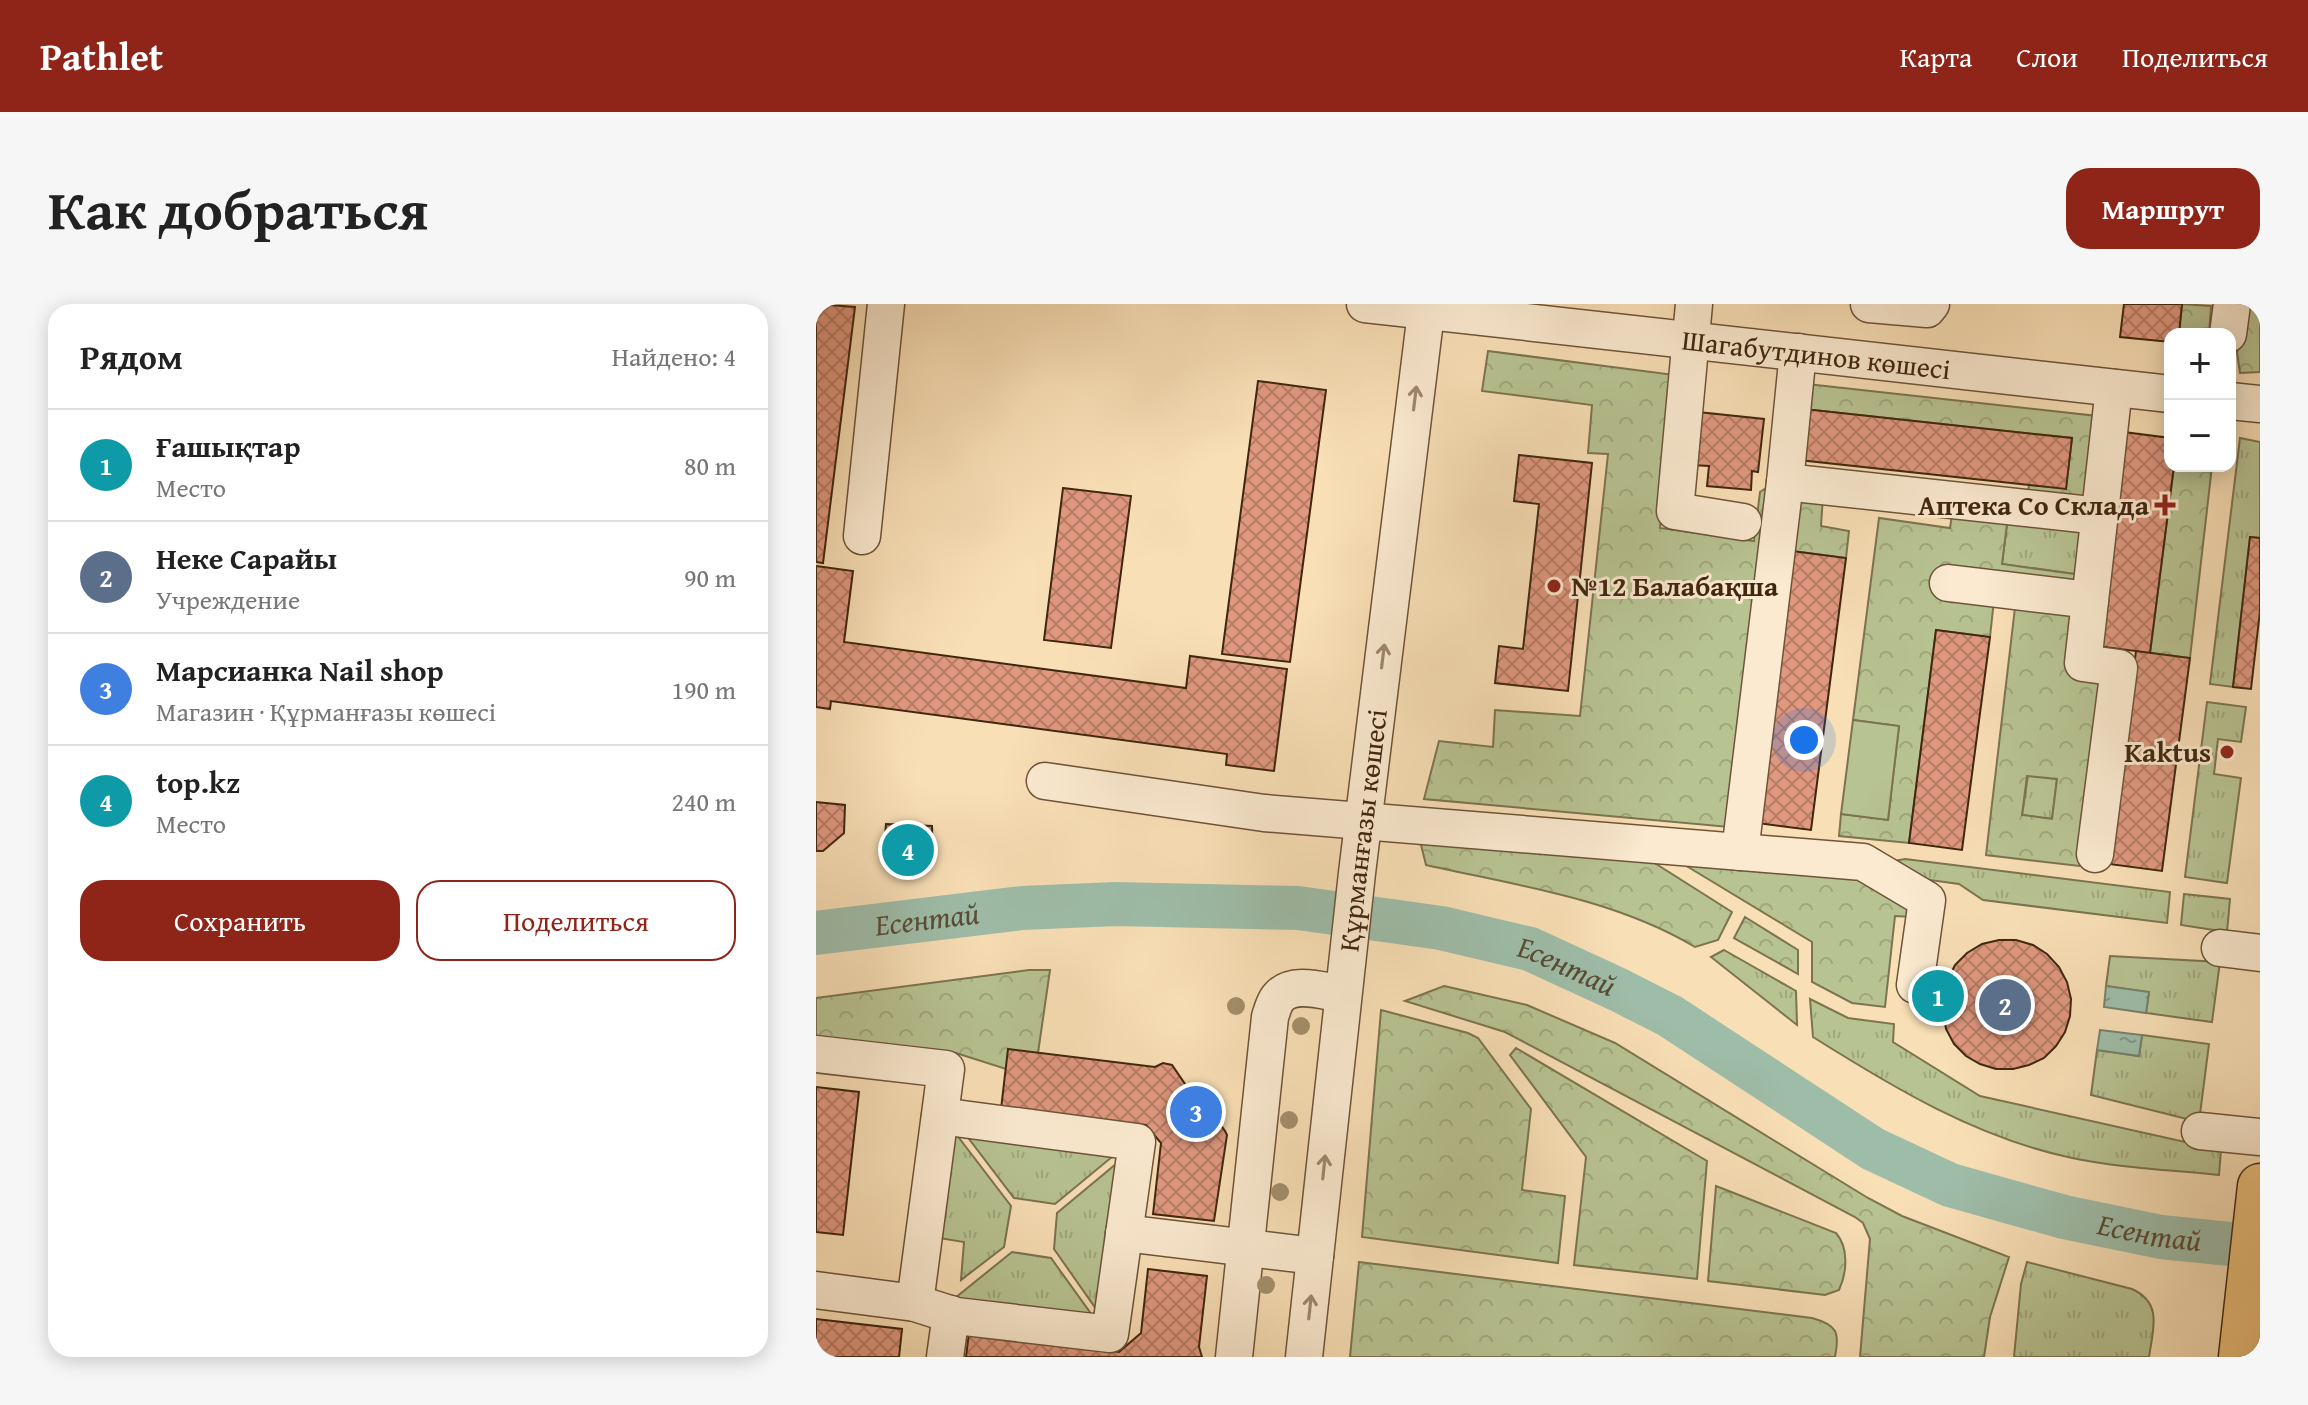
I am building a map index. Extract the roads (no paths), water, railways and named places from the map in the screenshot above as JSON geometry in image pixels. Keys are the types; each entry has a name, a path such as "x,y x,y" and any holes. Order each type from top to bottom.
{"main road":[{"path":"2241,1357 2260,1186"}],"street":[{"path":"862,536 886,304"},
{"name":"Шагабутдинов көшесі","path":"1365,304 1426,307 2164,393"},
{"path":"1694,304 1675,511 1743,522"},
{"path":"1869,304 1927,309 1931,304"},
{"path":"2229,328 2232,304"},
{"name":"Құрманғазы көшесі","path":"1304,1357 1363,821 1426,307"},
{"path":"1740,852 1798,352"},
{"path":"2095,854 2119,668 2083,663 2114,388"},
{"path":"2236,402 2260,404"},
{"path":"1785,482 2100,516"},
{"path":"1948,583 2090,600"},
{"path":"1045,781 1264,813 1863,862 1927,900 1915,985"},
{"path":"2220,948 2260,953"},
{"path":"1234,1357 1270,1017 1277,999 1288,990 1343,994"},
{"path":"816,1054 946,1069 915,1303"},
{"path":"816,1290 915,1303 951,1314 1110,1334 1137,1142 940,1116"},
{"path":"2200,1131 2260,1137"},
{"path":"1124,1233 1315,1256"},
{"path":"945,1357 951,1314"}],"water":[{"path":"2106,986 2149,992 2146,1013 2104,1007"},
{"path":"2100,1030 2142,1035 2139,1056 2097,1050"}],"waterway":[{"name":"Есентай","path":"816,933 1022,908 1116,904 1298,908 1441,928 1530,949 1619,990 1670,1016 1873,1149 1950,1185 2064,1217 2161,1237 2260,1247"}],"place":[{"name":"Аптека Со Склада","path":"2165,505"},
{"name":"№12 Балабақша","path":"1554,586"},
{"name":"Kaktus","path":"2227,752"},
{"name":"top.kz","path":"908,850"},
{"name":"Ғашықтар","path":"1938,996"},
{"name":"Неке Сарайы","path":"2005,1005"},
{"name":"Марсианка Nail shop","path":"1196,1112"}]}
